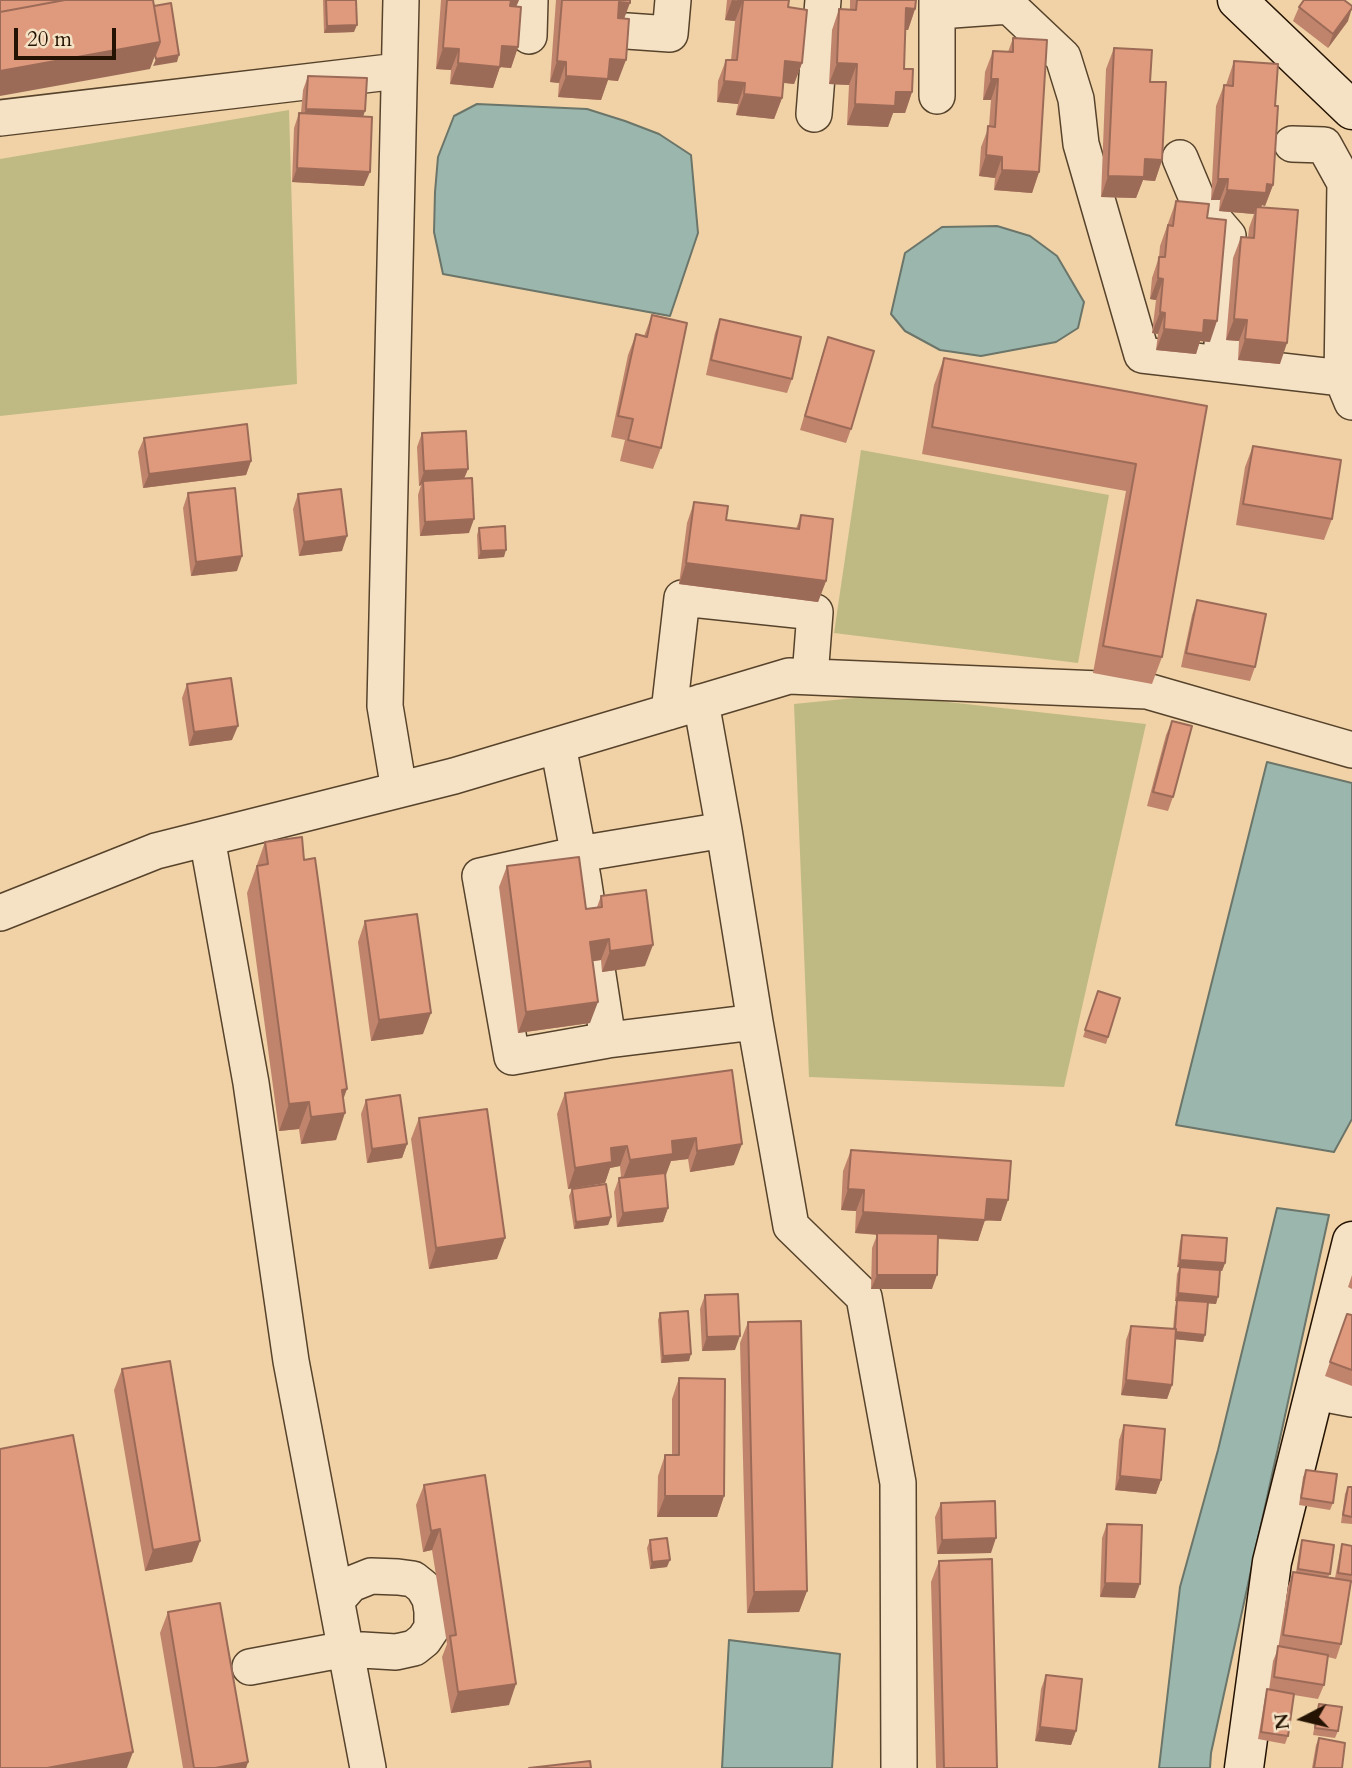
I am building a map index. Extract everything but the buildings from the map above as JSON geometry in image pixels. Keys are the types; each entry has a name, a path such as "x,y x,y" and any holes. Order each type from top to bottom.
{"street":[{"path":"399,790 385,706 401,0"},
{"path":"529,36 530,0"},
{"path":"627,31 670,34 673,0"},
{"path":"814,114 823,0"},
{"path":"937,0 937,96"},
{"path":"945,0 953,10 1009,6 1063,57 1076,99 1081,144 1142,355 1221,364 1347,390 1345,183 1324,145 1292,144"},
{"path":"1237,0 1352,110"},
{"path":"0,118 398,71"},
{"path":"1180,158 1198,201 1228,236 1221,364"},
{"path":"668,712 682,598 815,612 810,677"},
{"path":"0,913 156,851 454,776 789,676 1147,691 1352,750"},
{"path":"701,702 791,1226 864,1297 898,1483 899,1768"},
{"path":"558,745 579,854 608,1040"},
{"path":"724,830 579,854 480,876 512,1057 608,1040 755,1022"},
{"path":"207,838 251,1083 291,1361 369,1768"},
{"path":"1244,1768 1272,1562 1352,1241"},
{"path":"1315,1392 1352,1399"},
{"path":"250,1667 346,1649 396,1651 414,1648 432,1628 430,1599 423,1587 413,1579 371,1576 351,1584 337,1600"}],"shaded area":[{"path":"289,110 297,384 0,416 0,159"},
{"path":"861,450 1109,495 1078,663 834,633"},
{"path":"885,695 1146,724 1064,1087 809,1077 794,704"}],"water":[{"path":"477,104 587,109 659,134 691,155 698,233 670,316 443,274 434,232 438,157 454,116"},
{"path":"997,226 1030,236 1057,256 1084,302 1078,328 1056,342 981,356 940,350 905,331 891,314 905,253 942,227"},
{"path":"1267,762 1352,783 1352,1119 1334,1152 1176,1125"},
{"path":"1277,1208 1329,1215 1211,1753 1210,1768 1159,1768 1180,1587 1218,1450"},
{"path":"729,1640 840,1654 832,1768 722,1768"}]}
